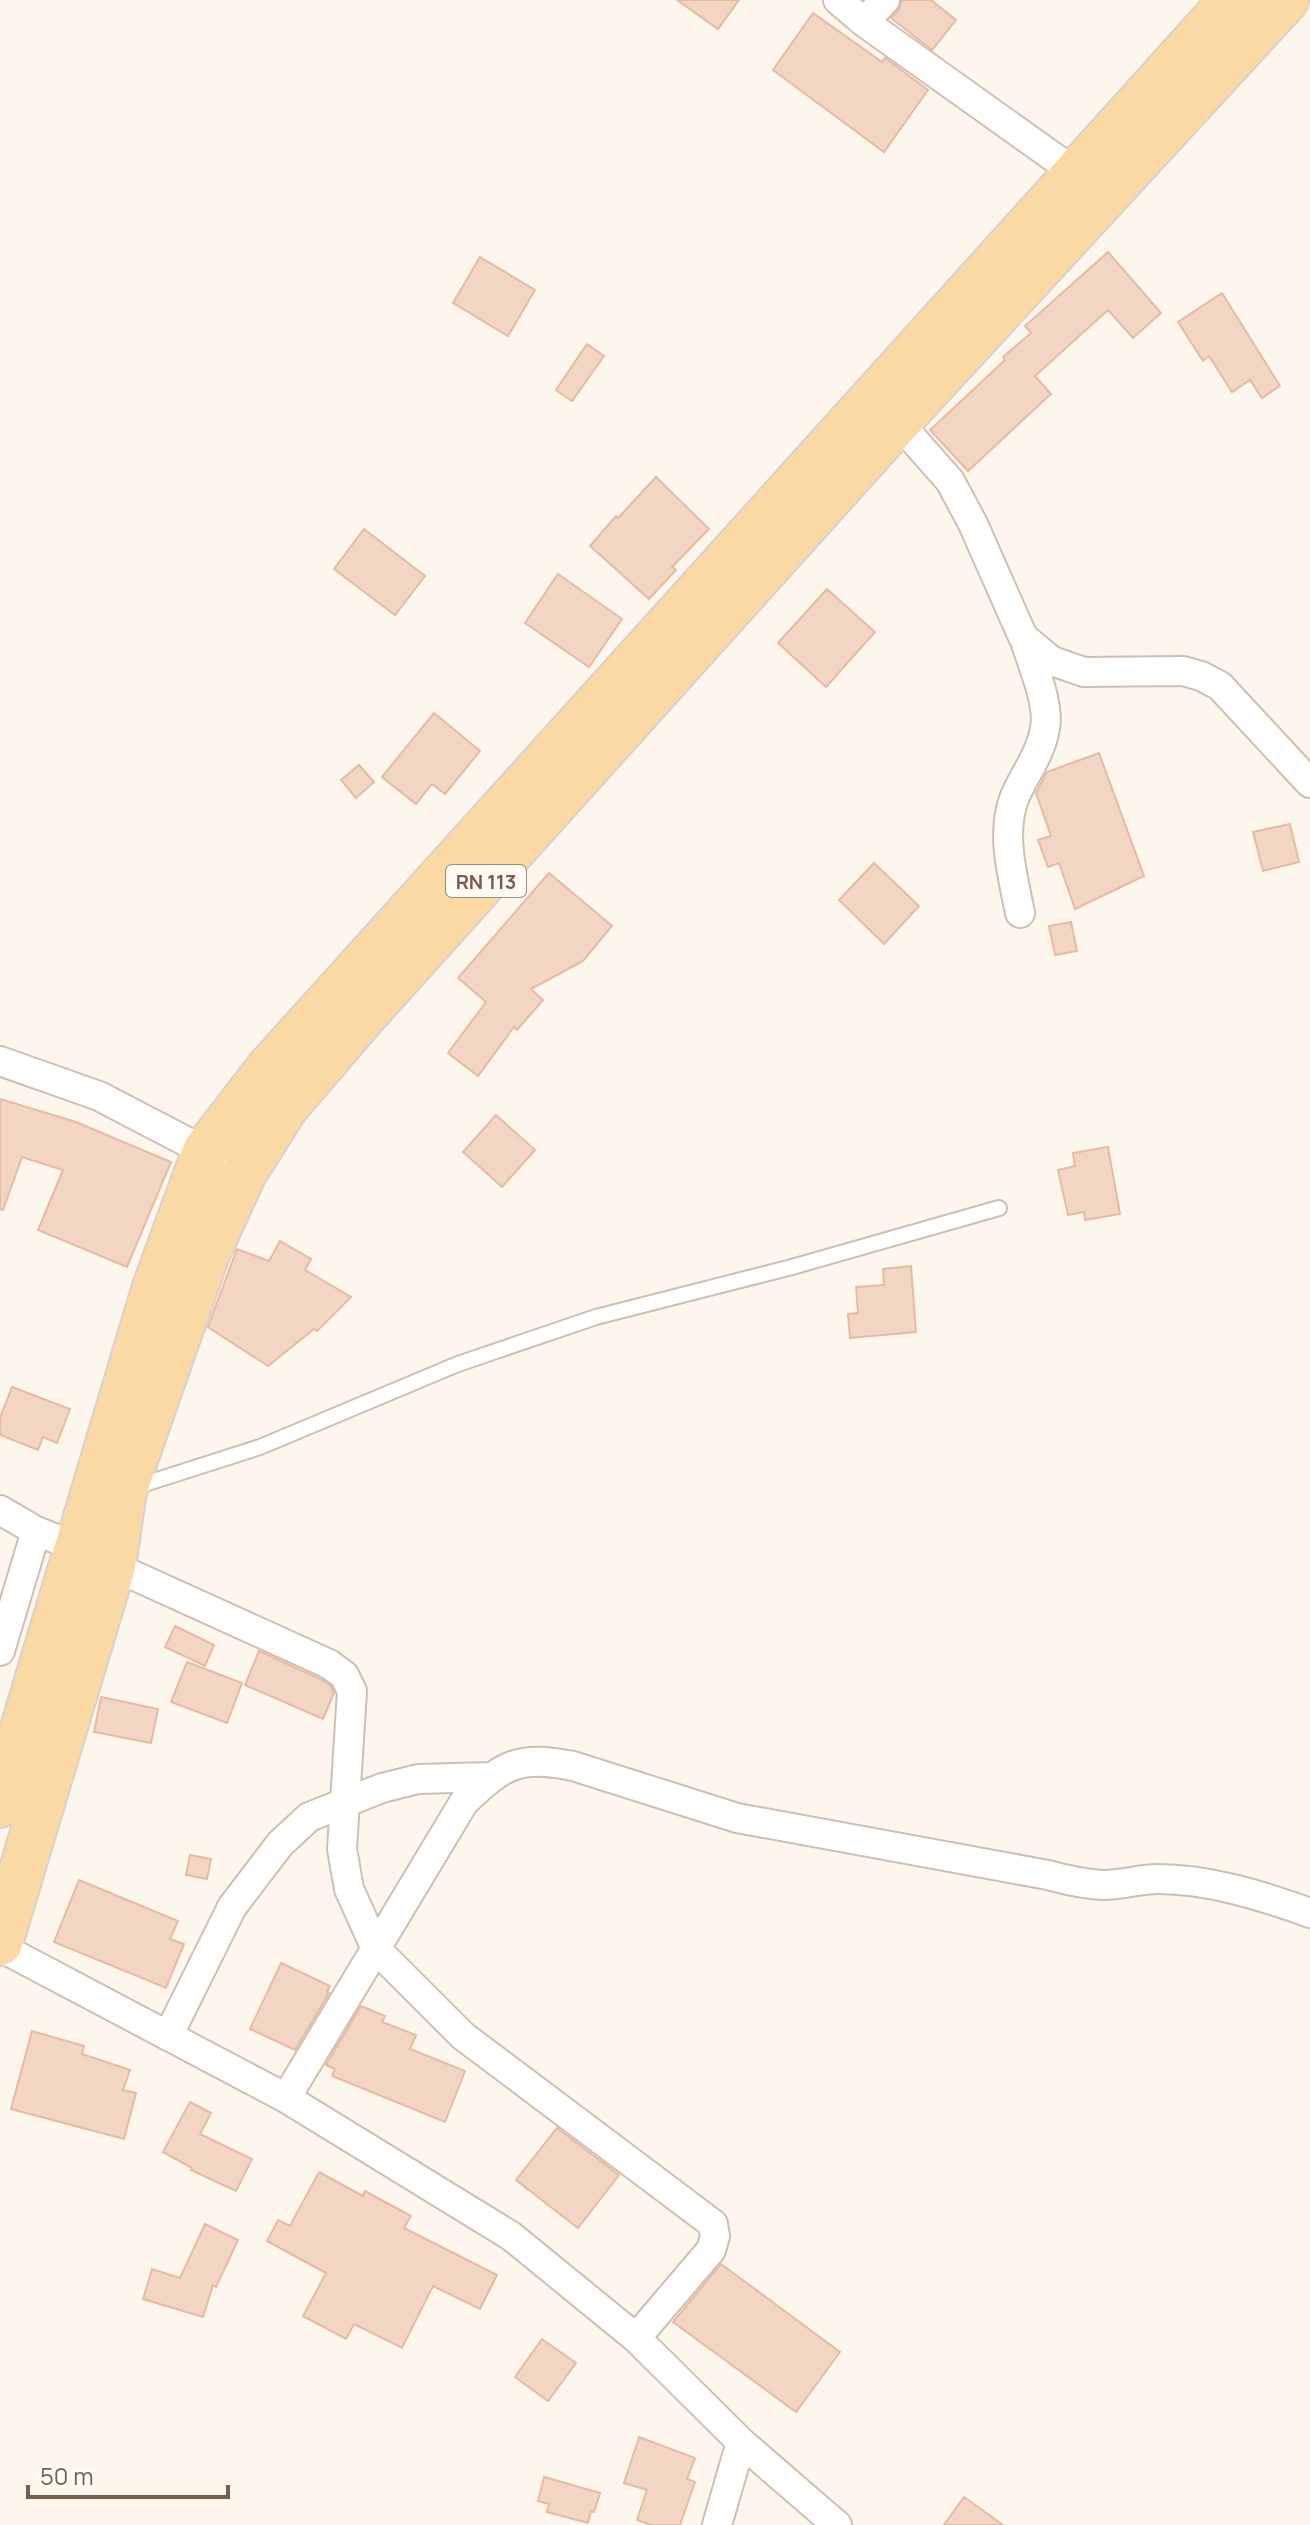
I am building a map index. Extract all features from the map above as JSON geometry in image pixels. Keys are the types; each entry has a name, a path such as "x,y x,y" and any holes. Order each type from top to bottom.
{"main road":[{"name":"RN 113","path":"0,1805 95,1557 124,1491 207,1254 244,1173 285,1108 898,422 1092,184 1232,0"},
{"name":"RN 113","path":"0,1945 95,1557 155,1287 205,1151 268,1069 1092,184 1286,0"}],"street":[{"path":"838,0 864,22 1092,184"},
{"path":"864,22 885,0"},
{"path":"898,422 950,481 973,524 1023,637 1046,710 1045,728 1014,799 1010,818 1007,845 1020,913"},
{"path":"1023,637 1052,661 1084,672 1183,671 1211,681 1229,695 1310,783"},
{"path":"0,1061 99,1096 244,1173"},
{"path":"0,1510 36,1531 329,1664 344,1675 352,1691 342,1849 349,1889 376,1949 463,2036 713,2224 715,2236 711,2250 636,2338"},
{"path":"0,1651 36,1531"},
{"path":"286,2098 464,1802 490,1777 521,1762 545,1761 619,1779 737,1818 1073,1882 1104,1885 1158,1879 1196,1882 1262,1897 1310,1913"},
{"path":"168,2036 232,1907 280,1844 309,1817 382,1788 418,1779 490,1777"},
{"path":"0,1945 286,2098 511,2236 636,2338 741,2442 837,2525"},
{"path":"717,2525 741,2442"}],"lane":[{"path":"124,1491 260,1447 458,1364 596,1317 792,1267 999,1208"}],"building":[{"path":"677,0 739,0 718,29"},
{"path":"902,0 931,0 956,20 932,50 891,18"},
{"path":"813,13 882,62 885,58 928,90 884,152 773,70"},
{"path":"1108,252 1161,313 1133,338 1108,310 1035,376 1051,394 968,471 930,430 1031,333 1025,326"},
{"path":"480,257 535,290 508,336 453,303"},
{"path":"1222,293 1280,386 1262,398 1250,380 1232,392 1209,356 1203,361 1178,322"},
{"path":"587,344 604,356 572,401 556,390"},
{"path":"656,477 709,529 672,567 676,570 649,599 590,546"},
{"path":"364,529 425,576 395,615 334,569"},
{"path":"558,574 622,619 589,667 525,623"},
{"path":"827,589 875,632 826,687 778,643"},
{"path":"434,713 480,751 445,794 432,784 416,804 382,777"},
{"path":"1099,753 1144,876 1075,909 1059,863 1048,867 1038,840 1051,836 1036,793 1047,772"},
{"path":"359,765 374,782 356,798 341,780"},
{"path":"1290,824 1299,862 1263,871 1253,832"},
{"path":"874,863 919,906 884,944 839,900"},
{"path":"549,873 612,926 583,961 531,989 543,1000 517,1030 514,1027 478,1076 448,1053 486,1002 458,978"},
{"path":"1071,922 1077,951 1055,955 1049,926"},
{"path":"0,1099 76,1122 171,1162 127,1267 38,1230 63,1170 22,1157 3,1210 0,1209"},
{"path":"496,1115 535,1150 502,1187 463,1152"},
{"path":"1108,1147 1120,1214 1085,1220 1084,1212 1068,1215 1058,1170 1075,1166 1073,1153"},
{"path":"280,1241 311,1259 305,1270 351,1297 317,1331 314,1329 268,1366 208,1327 237,1249 269,1261"},
{"path":"911,1266 916,1332 850,1338 848,1314 858,1313 856,1287 884,1285 883,1269"},
{"path":"12,1387 70,1409 57,1443 43,1437 38,1450 0,1435 0,1418"},
{"path":"175,1626 214,1645 205,1666 165,1647"},
{"path":"259,1651 331,1686 334,1693 323,1719 245,1685"},
{"path":"187,1662 242,1683 227,1723 171,1702"},
{"path":"101,1697 158,1709 151,1743 94,1732"},
{"path":"190,1855 211,1859 207,1879 186,1875"},
{"path":"79,1880 178,1921 170,1939 184,1944 166,1988 54,1942"},
{"path":"281,1963 330,1986 329,1993 295,2050 250,2029"},
{"path":"361,2006 385,2016 382,2022 416,2035 410,2049 465,2071 445,2122 332,2076 335,2069 326,2065"},
{"path":"32,2031 84,2046 82,2054 130,2070 123,2090 136,2093 124,2139 11,2109"},
{"path":"190,2102 211,2113 200,2134 252,2159 236,2191 191,2170 163,2152"},
{"path":"557,2128 619,2175 578,2228 516,2180"},
{"path":"319,2172 363,2196 365,2191 411,2216 404,2228 497,2275 480,2309 433,2286 402,2348 354,2324 346,2339 303,2316 326,2273 267,2241 278,2220 290,2226"},
{"path":"205,2224 238,2240 216,2287 213,2285 203,2317 143,2299 152,2269 180,2278"},
{"path":"721,2264 840,2352 796,2412 673,2322"},
{"path":"542,2339 576,2363 548,2401 515,2377"},
{"path":"639,2437 695,2458 687,2479 695,2482 680,2525 651,2525 637,2520 647,2490 624,2483"},
{"path":"544,2477 600,2493 588,2523 547,2512 549,2504 538,2501"},
{"path":"964,2497 1003,2525 944,2525"}]}
